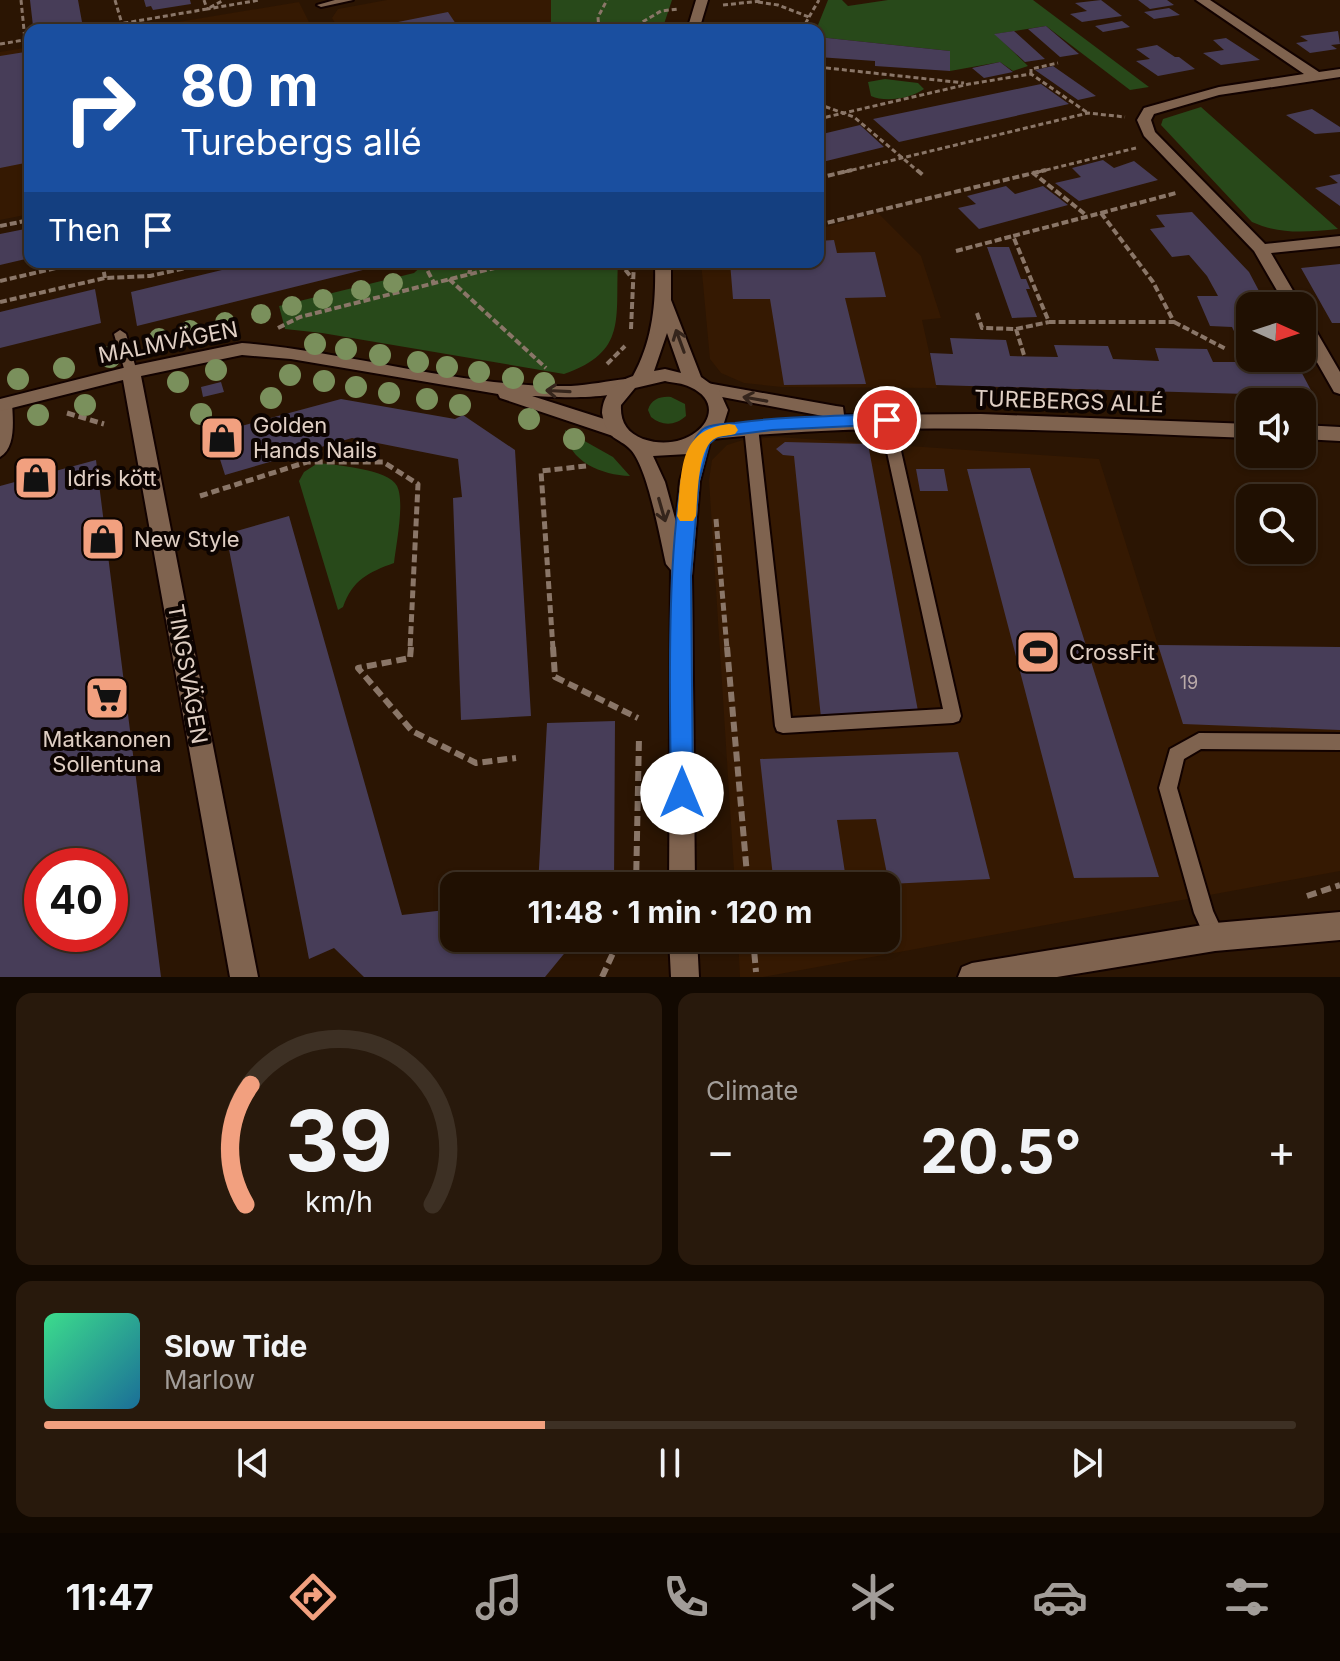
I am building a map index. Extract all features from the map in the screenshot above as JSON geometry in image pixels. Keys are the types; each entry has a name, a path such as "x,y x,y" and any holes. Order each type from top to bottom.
{"street":[{"path":"695,24 702,0"},
{"path":"1202,0 1316,76"},
{"path":"1286,292 1261,249 1149,133 1144,120 1149,111 1170,103 1240,87 1340,73"},
{"path":"1261,249 1340,241"},
{"path":"663,268 665,303 651,362 610,407 610,417 616,430 639,446 669,451 706,436"},
{"path":"665,303 700,385 717,400 720,413 706,436 690,481 681,576 682,872"},
{"path":"1316,346 1340,388"},
{"name":"MALMVÄGEN","path":"3,404 131,372 242,349 291,353 489,387 572,392 634,382"},
{"name":"TINGSVÄGEN","path":"131,372 244,977"},
{"path":"634,382 665,375 700,385"},
{"name":"TUREBERGS ALLÉ","path":"700,385 762,401 887,420"},
{"name":"MALMVÄGEN","path":"489,387 616,430"},
{"name":"TUREBERGS ALLÉ","path":"706,436 751,427 887,420 1236,431"},
{"path":"1316,433 1340,434"},
{"path":"639,446 655,482 681,576"},
{"path":"972,977 1215,937 1340,926"},
{"path":"684,952 685,977"}],"lane":[{"path":"321,5 349,0"},
{"path":"120,334 131,372"},
{"path":"0,452 7,428 3,404"},
{"path":"751,427 783,726 953,716 887,420"},
{"path":"1215,937 1204,913 1168,788 1176,754 1199,741 1340,742"}],"path":[{"path":"21,0 25,24"},
{"path":"115,0 122,24 260,0"},
{"path":"204,0 207,9"},
{"path":"207,9 224,0"},
{"path":"599,24 598,17 607,0"},
{"path":"722,5 765,0"},
{"path":"805,24 819,0"},
{"path":"758,2 778,5 809,17"},
{"path":"639,24 661,11 679,9"},
{"path":"0,44 24,41"},
{"path":"1031,74 1031,69 1058,63"},
{"path":"824,67 869,70 969,84"},
{"path":"824,118 969,84 1031,74 1088,113"},
{"path":"824,106 854,117 924,176"},
{"path":"824,177 1088,113 1132,118"},
{"path":"824,224 1145,146 1149,133"},
{"path":"1032,172 1086,215"},
{"path":"956,251 1185,191"},
{"path":"1100,212 1153,282 1174,322"},
{"path":"0,226 24,221"},
{"path":"1013,236 1049,322"},
{"path":"0,281 56,268"},
{"path":"103,268 105,278"},
{"path":"0,302 105,278 150,276 185,268"},
{"path":"426,268 434,283"},
{"path":"469,274 470,268"},
{"path":"242,349 300,317 494,268"},
{"path":"624,268 633,278"},
{"path":"603,366 616,359 625,347 631,330 634,268"},
{"path":"449,279 547,369"},
{"path":"977,313 982,328 1016,329 1049,322 1174,322 1226,349"},
{"path":"1016,329 1024,355"},
{"path":"57,415 70,412 104,424"},
{"path":"200,496 307,462 383,462 418,484 410,658 358,668 412,731 476,763 516,758"},
{"path":"586,466 541,471 555,677 638,718"},
{"path":"715,503 747,872"},
{"path":"636,872 639,737"},
{"path":"602,977 614,952"},
{"path":"754,952 756,972"}],"shaded area":[{"path":"387,0 551,0 551,24 336,24 332,18 338,9"},
{"path":"299,2 310,24 166,24"},
{"path":"24,48 24,215 0,220 0,52"},
{"path":"878,213 921,256 941,318 922,320 937,388 782,387 744,383 721,373 710,359 702,268 824,268 824,227"},
{"path":"778,437 1099,459 1158,645 1340,647 1340,871 900,952 900,872 734,872 709,480 712,460 727,445 743,440"},
{"path":"739,952 899,952 763,977 740,977"}],"green space":[{"path":"551,0 672,0 664,24 551,24"},
{"path":"828,0 842,0 848,6 888,0 1033,0 1149,87 1130,90 1046,26 995,34 1028,66 1013,71 1000,62 950,71 950,51 824,38 824,24 818,24"},
{"path":"885,79 918,83 924,89 898,98 871,96 868,82"},
{"path":"1201,107 1338,229 1284,231 1252,222 1161,125 1163,119"},
{"path":"419,268 618,268 614,331 599,355 564,374 285,329 279,306 414,273"},
{"path":"671,397 685,404 686,416 668,424 651,417 648,410 651,403"},
{"path":"565,430 613,457 630,476 608,473 588,465 572,451"},
{"path":"318,463 361,469 384,476 392,480 399,493 400,513 394,563 362,578 338,610 299,481 304,472"}],"building":[{"path":"30,0 78,0 82,22 33,24"},
{"path":"144,0 190,0 191,4 153,10 151,6 146,7"},
{"path":"1101,0 1122,16 1082,22 1070,14 1087,11 1075,3"},
{"path":"1138,0 1167,0 1174,5 1150,9"},
{"path":"1169,8 1180,15 1154,19 1144,12"},
{"path":"448,12 456,24 388,24"},
{"path":"1122,21 1130,27 1103,32 1095,26"},
{"path":"1046,26 1079,54 1060,57 1028,29"},
{"path":"1014,31 1045,59 1025,62 994,34"},
{"path":"1338,31 1340,44 1331,45 1337,49 1310,53 1296,43 1308,41 1300,36"},
{"path":"824,38 950,51 950,71 875,66 875,61 824,57"},
{"path":"1226,38 1260,60 1221,65 1203,53 1224,50 1213,40"},
{"path":"1157,45 1195,69 1158,76 1136,61 1150,59 1136,49"},
{"path":"24,52 24,163 0,168 0,56"},
{"path":"1000,62 1013,72 984,78 972,68"},
{"path":"1053,66 1096,96 1078,100 1035,70"},
{"path":"1041,84 1069,104 899,142 873,119"},
{"path":"1312,109 1340,127 1340,132 1315,134 1286,115"},
{"path":"860,125 884,147 824,162 824,134"},
{"path":"1103,160 1114,168 1134,161 1158,180 1079,201 1055,183 1081,177 1072,168"},
{"path":"1340,174 1340,206 1315,188 1338,183 1329,176"},
{"path":"1006,186 1015,194 1043,186 1068,205 979,229 958,208 976,204 967,196"},
{"path":"1192,212 1249,272 1260,292 1236,292 1236,335 1232,327 1210,326 1197,296 1218,296 1207,276 1189,255 1172,257 1150,229 1165,227 1156,215"},
{"path":"24,229 24,259 0,265 0,234"},
{"path":"834,240 837,253 875,252 886,297 845,298 866,384 784,385 770,299 733,299 730,268 824,268 824,241"},
{"path":"987,247 1009,247 1021,279 1026,279 1030,289 1026,289 1037,317 1012,318"},
{"path":"1340,264 1340,323 1332,323 1301,268"},
{"path":"230,268 371,268 137,326 131,292"},
{"path":"95,289 101,323 0,348 0,312"},
{"path":"950,338 1006,340 1010,356 1058,357 1054,345 1108,346 1113,359 1159,361 1155,348 1207,349 1213,362 1236,362 1236,372 1301,372 1310,388 1236,388 1236,394 936,385 930,353 953,354"},
{"path":"221,382 224,392 203,397 201,387"},
{"path":"341,399 455,419 463,415 515,450 531,716 461,720 453,498 462,497 458,459 352,438 225,475 212,434"},
{"path":"785,442 868,444 918,711 821,718 794,456 783,455 776,449"},
{"path":"96,460 161,977 0,977 0,486"},
{"path":"1030,468 1159,877 1074,878 967,469"},
{"path":"916,469 944,469 948,491 920,491"},
{"path":"289,516 402,915 440,911 440,952 566,952 545,977 364,977 334,948 309,959 226,534"},
{"path":"1158,645 1340,647 1340,730 1183,724"},
{"path":"615,721 614,872 539,872 547,723"},
{"path":"958,752 990,879 900,883 900,872 887,872 876,819 837,820 845,872 772,872 760,759"}],"slow traffic":[{"path":"686,516 693,459 701,441 712,432 729,430"}],"place":[{"name":"Golden Hands Nails","path":"222,438"},
{"name":"Idris kött","path":"36,478"},
{"name":"New Style","path":"103,539"},
{"name":"CrossFit","path":"1038,652"},
{"name":"Matkanonen Sollentuna","path":"107,698"}],"route":[{"path":"682,793 681,576 693,459 701,441 712,432 772,424 887,420"}]}
